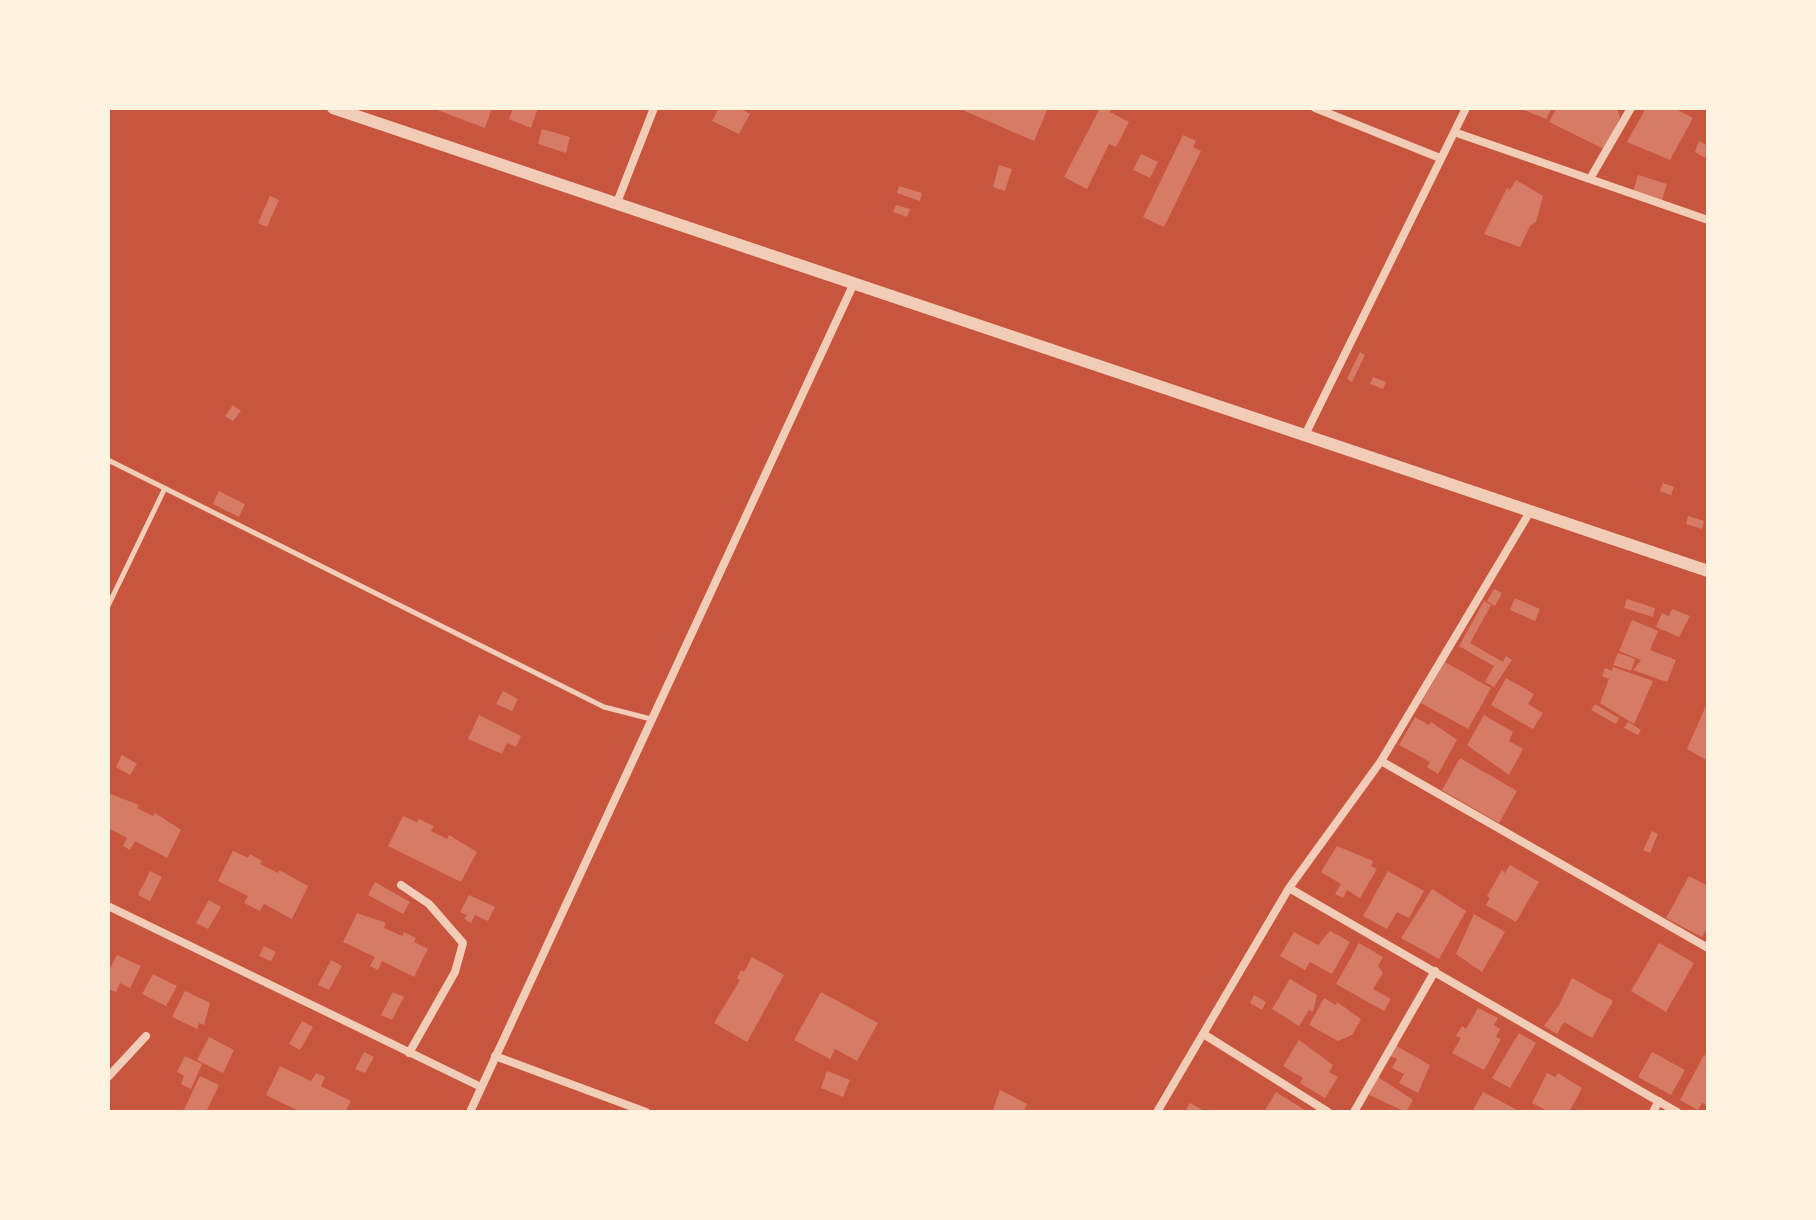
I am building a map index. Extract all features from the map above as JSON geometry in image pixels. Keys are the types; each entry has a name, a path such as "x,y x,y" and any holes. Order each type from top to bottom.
{"street":[{"path":"333,108 362,113 616,205 1306,433 1708,571"},
{"path":"616,205 654,108"},
{"path":"1315,108 1440,158"},
{"path":"1306,433 1466,108"},
{"path":"1591,177 1631,108"},
{"path":"1454,132 1708,220"},
{"path":"470,1112 854,283"},
{"path":"1157,1112 1289,888 1381,761 1531,510"},
{"path":"1381,761 1708,948"},
{"path":"401,885 429,904 463,943 455,972 409,1053"},
{"path":"1289,888 1677,1112"},
{"path":"108,906 481,1087"},
{"path":"1354,1112 1435,971"},
{"path":"1205,1035 1328,1112"},
{"path":"108,1077 146,1036"},
{"path":"495,1056 646,1112"},
{"path":"1653,1112 1659,1101"}],"lane":[{"path":"108,460 604,707 652,719"},
{"path":"108,606 165,488"}],"building":[{"path":"432,108 492,108 485,128"},
{"path":"513,108 538,108 531,128 509,119"},
{"path":"719,108 739,108 750,114 739,134 712,121"},
{"path":"958,108 1048,108 1034,141"},
{"path":"1100,108 1112,108 1110,112 1129,122 1116,147 1109,144 1087,189 1064,177"},
{"path":"1519,108 1552,108 1546,119"},
{"path":"1557,108 1617,108 1620,118 1604,149 1549,122"},
{"path":"1646,108 1674,108 1693,118 1670,160 1627,142"},
{"path":"542,129 570,137 566,153 538,144"},
{"path":"1183,135 1196,141 1193,147 1201,151 1164,227 1143,217"},
{"path":"1699,141 1708,146 1705,158 1695,152"},
{"path":"1141,154 1158,162 1150,178 1133,170"},
{"path":"999,165 1012,169 1005,191 993,187"},
{"path":"1638,175 1667,184 1662,200 1633,192"},
{"path":"1516,180 1543,196 1536,222 1530,226 1520,247 1484,234 1507,188 1510,190"},
{"path":"899,186 922,193 920,201 897,193"},
{"path":"270,196 279,200 267,227 258,223"},
{"path":"896,205 910,209 907,217 893,212"},
{"path":"1360,352 1365,355 1352,382 1347,379"},
{"path":"1373,377 1386,382 1383,389 1370,384"},
{"path":"233,405 241,411 233,421 225,416"},
{"path":"1663,483 1674,487 1671,495 1660,491"},
{"path":"219,491 245,504 239,517 213,504"},
{"path":"1688,516 1704,521 1702,529 1686,524"},
{"path":"1494,589 1502,593 1495,606 1487,601"},
{"path":"1515,598 1540,609 1535,621 1510,610"},
{"path":"1627,599 1655,608 1653,617 1624,608"},
{"path":"1484,601 1491,605 1470,643 1503,662 1506,656 1512,660 1494,687 1485,682 1494,666 1459,646"},
{"path":"1672,609 1690,616 1679,637 1656,627 1662,613 1669,616"},
{"path":"1632,620 1658,631 1650,650 1676,660 1667,682 1633,670 1641,660 1619,651"},
{"path":"1618,653 1635,659 1631,671 1613,665"},
{"path":"1445,662 1491,688 1468,729 1421,703"},
{"path":"1613,667 1653,681 1634,724 1600,703 1609,679 1602,676 1605,668 1612,671"},
{"path":"1506,678 1534,694 1528,704 1543,713 1533,729 1491,705"},
{"path":"503,691 518,699 512,711 496,704"},
{"path":"1708,701 1708,761 1687,749"},
{"path":"1595,704 1619,718 1616,724 1591,710"},
{"path":"479,715 521,736 516,747 507,743 502,754 468,739"},
{"path":"1484,715 1513,732 1509,741 1523,749 1509,775 1467,745"},
{"path":"1415,717 1429,725 1431,722 1457,740 1438,774 1427,767 1430,762 1399,745"},
{"path":"1628,722 1641,730 1638,735 1624,728"},
{"path":"122,755 137,764 130,775 116,767"},
{"path":"1460,758 1517,791 1499,823 1442,790"},
{"path":"108,793 139,805 137,808 153,816 155,813 181,830 167,858 135,841 130,850 123,846 127,838 108,828"},
{"path":"403,816 434,826 431,831 447,839 449,835 477,852 461,882 388,846"},
{"path":"1652,831 1658,834 1650,853 1643,850"},
{"path":"1337,846 1373,861 1371,866 1377,869 1360,898 1347,890 1343,898 1335,894 1341,884 1321,872"},
{"path":"233,851 248,858 250,854 262,861 260,864 278,873 279,870 308,886 292,919 264,904 260,911 244,903 248,896 218,881"},
{"path":"1510,865 1539,882 1516,922 1486,905 1490,898 1487,896 1502,870 1505,873"},
{"path":"150,871 162,877 150,901 138,895"},
{"path":"1388,871 1424,891 1409,918 1397,912 1387,929 1363,916"},
{"path":"1689,876 1708,886 1708,926 1702,937 1666,918"},
{"path":"375,882 410,902 403,914 368,895"},
{"path":"1432,889 1466,911 1439,959 1401,938"},
{"path":"469,895 495,907 488,921 475,915 471,923 464,919 467,915 460,912"},
{"path":"209,900 221,907 208,929 196,923"},
{"path":"357,913 386,923 384,928 402,936 404,932 416,938 414,942 428,949 414,977 382,961 378,970 370,966 375,957 343,942"},
{"path":"1474,914 1505,932 1482,972 1456,954"},
{"path":"1330,931 1350,942 1332,974 1310,962 1305,970 1280,956 1294,932 1318,945"},
{"path":"1359,943 1383,957 1378,966 1383,973 1373,989 1391,999 1384,1011 1336,984"},
{"path":"1659,943 1694,963 1666,1012 1631,991"},
{"path":"264,946 276,952 271,961 259,956"},
{"path":"117,955 141,966 130,988 120,983 116,992 108,989 108,973"},
{"path":"752,957 784,975 747,1042 714,1023 740,980 737,978 741,970 744,972"},
{"path":"331,960 342,966 329,990 318,985"},
{"path":"153,974 177,986 166,1006 142,994"},
{"path":"1572,978 1613,1001 1592,1038 1564,1022 1557,1034 1544,1026"},
{"path":"1290,979 1317,995 1313,1012 1309,1010 1299,1026 1272,1009"},
{"path":"185,991 210,1003 204,1025 199,1023 197,1029 172,1017"},
{"path":"393,992 404,997 392,1020 381,1015"},
{"path":"821,992 878,1023 857,1061 835,1049 830,1059 794,1040"},
{"path":"1254,995 1266,1002 1262,1010 1250,1003"},
{"path":"1324,998 1336,1005 1337,1002 1361,1019 1352,1035 1338,1041 1309,1025"},
{"path":"1478,1008 1498,1018 1494,1025 1500,1029 1496,1037 1501,1039 1484,1070 1452,1053 1461,1038 1456,1036 1462,1026 1466,1029"},
{"path":"302,1021 313,1027 300,1050 289,1044"},
{"path":"1519,1033 1536,1043 1510,1088 1492,1078"},
{"path":"209,1037 234,1050 223,1073 197,1060"},
{"path":"1299,1040 1333,1065 1329,1072 1338,1077 1325,1098 1300,1083 1303,1078 1283,1066"},
{"path":"1395,1045 1430,1065 1418,1093 1399,1083 1404,1074 1392,1068 1397,1059 1390,1056"},
{"path":"364,1052 374,1057 365,1073 355,1069"},
{"path":"1652,1052 1685,1070 1671,1095 1638,1077"},
{"path":"1704,1055 1708,1057 1708,1106 1702,1103 1698,1110 1680,1100"},
{"path":"185,1056 202,1064 191,1089 181,1084 184,1076 177,1072"},
{"path":"280,1066 311,1081 316,1073 325,1077 321,1086 351,1101 345,1112 301,1112 266,1095"},
{"path":"827,1071 850,1080 843,1097 821,1088"},
{"path":"1547,1073 1555,1077 1558,1073 1582,1088 1569,1112 1543,1112 1544,1109 1532,1103"},
{"path":"200,1076 219,1085 206,1112 183,1112"},
{"path":"1378,1077 1413,1100 1406,1112 1369,1095"},
{"path":"1000,1090 1027,1104 1023,1112 992,1112"},
{"path":"1276,1092 1308,1112 1264,1112"},
{"path":"1483,1092 1521,1112 1472,1112"},
{"path":"1190,1103 1206,1112 1185,1112"}]}
